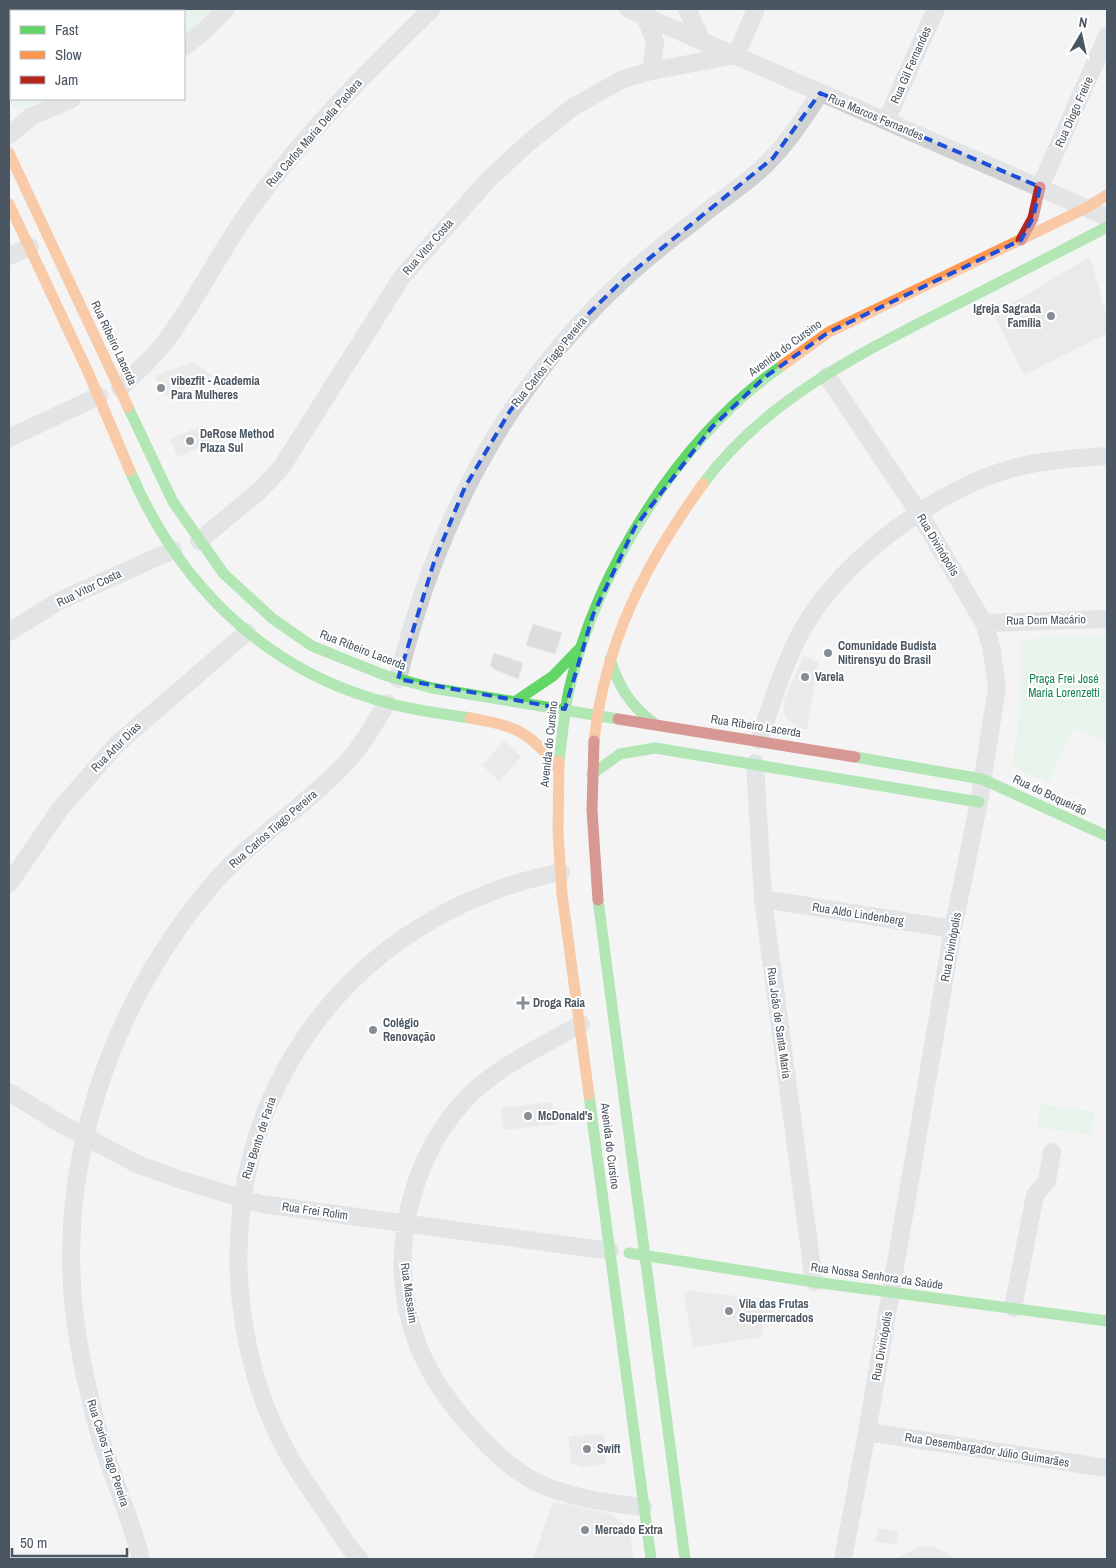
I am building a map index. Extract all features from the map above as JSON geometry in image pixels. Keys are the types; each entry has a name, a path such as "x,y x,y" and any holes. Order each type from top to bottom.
{"main road":[{"name":"Rua Ribeiro Lacerda","path":"9,153 173,502 224,574 273,619 312,646 398,679 432,688 982,778"},
{"path":"1021,240 1033,218 1040,187"},
{"name":"Avenida do Cursino","path":"651,1559 561,872 558,832 558,768 565,709 580,648 593,615 635,527 676,468 712,426 765,377 829,332 1086,208 1107,195"},
{"path":"9,204 99,396 138,490 156,526 190,574 247,632 277,653 334,684 386,703 512,727 524,732 538,742 558,768 571,756"},
{"name":"Avenida do Cursino","path":"685,1559 643,1255 595,878 592,774 600,738 598,715 610,659 622,626 660,545 698,490 741,438 796,396 865,351 1107,227"},
{"path":"516,701 553,676 580,648"},
{"path":"610,659 623,695 636,710 661,726"},
{"path":"621,733 661,726"},
{"path":"584,746 600,738"},
{"path":"592,774 620,754 654,748 755,763 979,802"},
{"name":"Rua do Boqueirão","path":"982,778 1107,836"},
{"name":"Rua Frei Rolim","path":"610,1251 643,1255"},
{"name":"Rua Nossa Senhora da Saúde","path":"643,1255 814,1282 1107,1321"}],"street":[{"path":"185,46 203,32 226,9"},
{"name":"Rua Carlos Maria Della Paolera","path":"120,388 146,364 165,342 250,209 288,159 372,66 432,9"},
{"name":"Rua Marcos Fernandes","path":"628,9 1107,217"},
{"path":"687,9 702,41"},
{"path":"736,55 756,9"},
{"name":"Rua Gil Fernandes","path":"886,121 936,9"},
{"path":"645,16 655,42 651,71"},
{"name":"Rua Diogo Freire","path":"1040,187 1107,36"},
{"name":"Rua Vitor Costa","path":"199,541 259,491 281,468 402,277 488,180 573,107 623,79 651,71 736,55"},
{"name":"Rua Carlos Tiago Pereira","path":"398,679 409,632 434,562 465,487 510,411 578,325 625,278 745,184 773,158 795,132 820,94"},
{"path":"9,135 32,116 70,100"},
{"path":"9,256 30,247"},
{"name":"Rua Divinópolis","path":"826,376 919,513 984,623 991,646 997,688 979,802 953,929 867,1432 843,1559"},
{"path":"9,438 99,396"},
{"path":"759,740 803,629 815,609 830,590 870,547 919,513 972,483 1017,467 1068,459 1107,456"},
{"name":"Rua Vitor Costa","path":"9,632 57,602 173,550"},
{"name":"Rua Dom Macário","path":"984,623 1107,619"},
{"name":"Rua Artur Dias","path":"9,884 60,809 117,744 247,632"},
{"name":"Rua Carlos Tiago Pereira","path":"142,1559 95,1419 78,1338 73,1288 72,1240 84,1137 98,1088 120,1030 143,982 162,952 214,883 265,833 324,785 344,765 365,740 386,703"},
{"name":"Rua João de Santa Maria","path":"755,763 763,899 814,1282"},
{"name":"Rua Bento de Faria","path":"358,1559 290,1460 262,1396 247,1343 240,1293 239,1252 245,1176 257,1138 283,1072 310,1030 361,970 413,930 448,910 526,879 561,872"},
{"name":"Rua Aldo Lindenberg","path":"763,899 953,929"},
{"name":"Rua Massaim","path":"581,1024 496,1074 462,1102 438,1135 420,1170 410,1200 406,1224 404,1255 410,1314 419,1348 434,1380 452,1406 501,1459 532,1480 584,1498 643,1507"},
{"name":"Rua Frei Rolim","path":"9,1092 26,1105 137,1164 261,1204 610,1251"},
{"path":"1013,1308 1035,1195 1047,1181 1052,1152"},
{"name":"Rua Desembargador Júlio Guimarães","path":"867,1432 1107,1468"}],"highlighted area":[{"path":"820,93 1040,187 1033,218 1021,240 829,332 765,377 712,427 635,527 593,615 565,709 398,679 434,562 465,487 510,411 577,325 625,278 773,158"}],"green space":[{"path":"9,9 217,9 185,39 185,10 10,10 10,100 52,100 13,108 9,100"},
{"name":"Praça Frei José Maria Lorenzetti","path":"1050,636 1107,636 1107,742 1073,728 1048,783 1012,766 1020,712 1021,642"},
{"path":"1041,1104 1095,1112 1091,1135 1037,1127"}],"building":[{"name":"Igreja Sagrada Família","path":"1090,257 1107,318 1107,333 1024,375 994,314"},
{"path":"193,362 213,376 164,396 155,376"},
{"name":"DeRose Method Plaza Sul","path":"202,426 210,443 178,457 170,439"},
{"path":"533,624 562,633 555,654 526,645"},
{"path":"494,653 523,663 518,679 494,669 490,665"},
{"name":"Varela","path":"804,656 818,662 807,729 798,728 785,716 784,700"},
{"path":"504,741 521,757 499,781 482,765"},
{"name":"McDonald's","path":"552,1102 555,1124 504,1130 501,1108"},
{"name":"Vila das Frutas Supermercados","path":"690,1291 771,1300 773,1322 763,1325 761,1337 693,1347 684,1293"},
{"name":"Swift","path":"604,1435 605,1463 583,1467 571,1463 569,1436"},
{"name":"Mercado Extra","path":"553,1502 610,1514 624,1524 630,1536 633,1559 533,1559"},
{"path":"878,1529 898,1531 897,1544 876,1542"},
{"path":"920,1547 935,1547 955,1559 896,1559"}],"traffic: fast":[{"path":"703,484 727,454 755,427 816,381 883,342 1107,227"},
{"path":"559,761 567,699 582,644 600,598 622,553 648,509 677,467 710,429 745,395 783,365"},
{"path":"128,407 173,502 224,574 273,619 312,646 384,675 432,688 618,719"},
{"path":"130,471 149,510 171,547 197,582 226,613 258,640 294,664 332,684 374,699 398,705 470,718"},
{"path":"516,701 553,676 579,649"},
{"path":"610,659 617,679 627,696 655,724"},
{"path":"592,774 620,754 655,748 979,802"},
{"path":"855,757 982,779 1107,836"},
{"path":"598,900 685,1559"},
{"path":"589,1095 651,1559"},
{"path":"629,1253 814,1282 1107,1321"}],"traffic: slow":[{"path":"9,153 128,407"},
{"path":"783,365 829,332 1086,208 1107,195"},
{"path":"9,204 88,372 130,471"},
{"path":"594,741 599,705 608,670 618,637 631,605 663,544 703,484"},
{"path":"470,718 499,724 520,732 530,738 558,768"},
{"path":"559,761 558,832 562,894 589,1095"}],"traffic: jam":[{"path":"1021,240 1033,218 1040,187"},
{"path":"618,719 855,757"},
{"path":"594,741 592,810 598,900"}],"place":[{"name":"Igreja Sagrada Família","path":"1051,316"},
{"name":"vibezfit - Academia Para Mulheres","path":"161,388"},
{"name":"DeRose Method Plaza Sul","path":"190,441"},
{"name":"Comunidade Budista Nitirensyu do Brasil","path":"828,653"},
{"name":"Varela","path":"805,677"},
{"name":"Droga Raia","path":"523,1003"},
{"name":"Colégio Renovação","path":"373,1030"},
{"name":"McDonald's","path":"528,1116"},
{"name":"Vila das Frutas Supermercados","path":"729,1311"},
{"name":"Swift","path":"587,1449"},
{"name":"Mercado Extra","path":"585,1530"}]}
